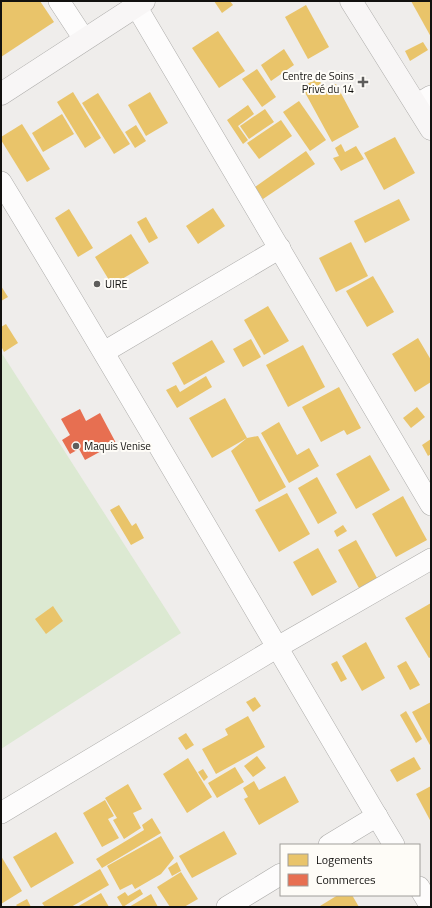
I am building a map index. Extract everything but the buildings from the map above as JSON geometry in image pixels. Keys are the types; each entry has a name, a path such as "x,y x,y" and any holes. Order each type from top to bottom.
{"main road":[{"path":"351,1 424,100 431,128"},
{"path":"1,94 140,4"}],"street":[{"path":"59,1 84,40"},
{"path":"140,4 280,248 431,505"},
{"path":"1,182 104,352 276,648 393,844"},
{"path":"104,352 280,248"},
{"path":"1,813 276,648 431,559"},
{"path":"332,844 377,816"},
{"path":"227,907 280,875"},
{"path":"420,889 431,907"}],"green space":[{"path":"1,352 181,633 1,749"}],"place":[{"name":"Centre de Soins Privé du 14","path":"363,82"},
{"name":"UIRE","path":"97,284"},
{"name":"Maquis Venise","path":"76,446"}]}
